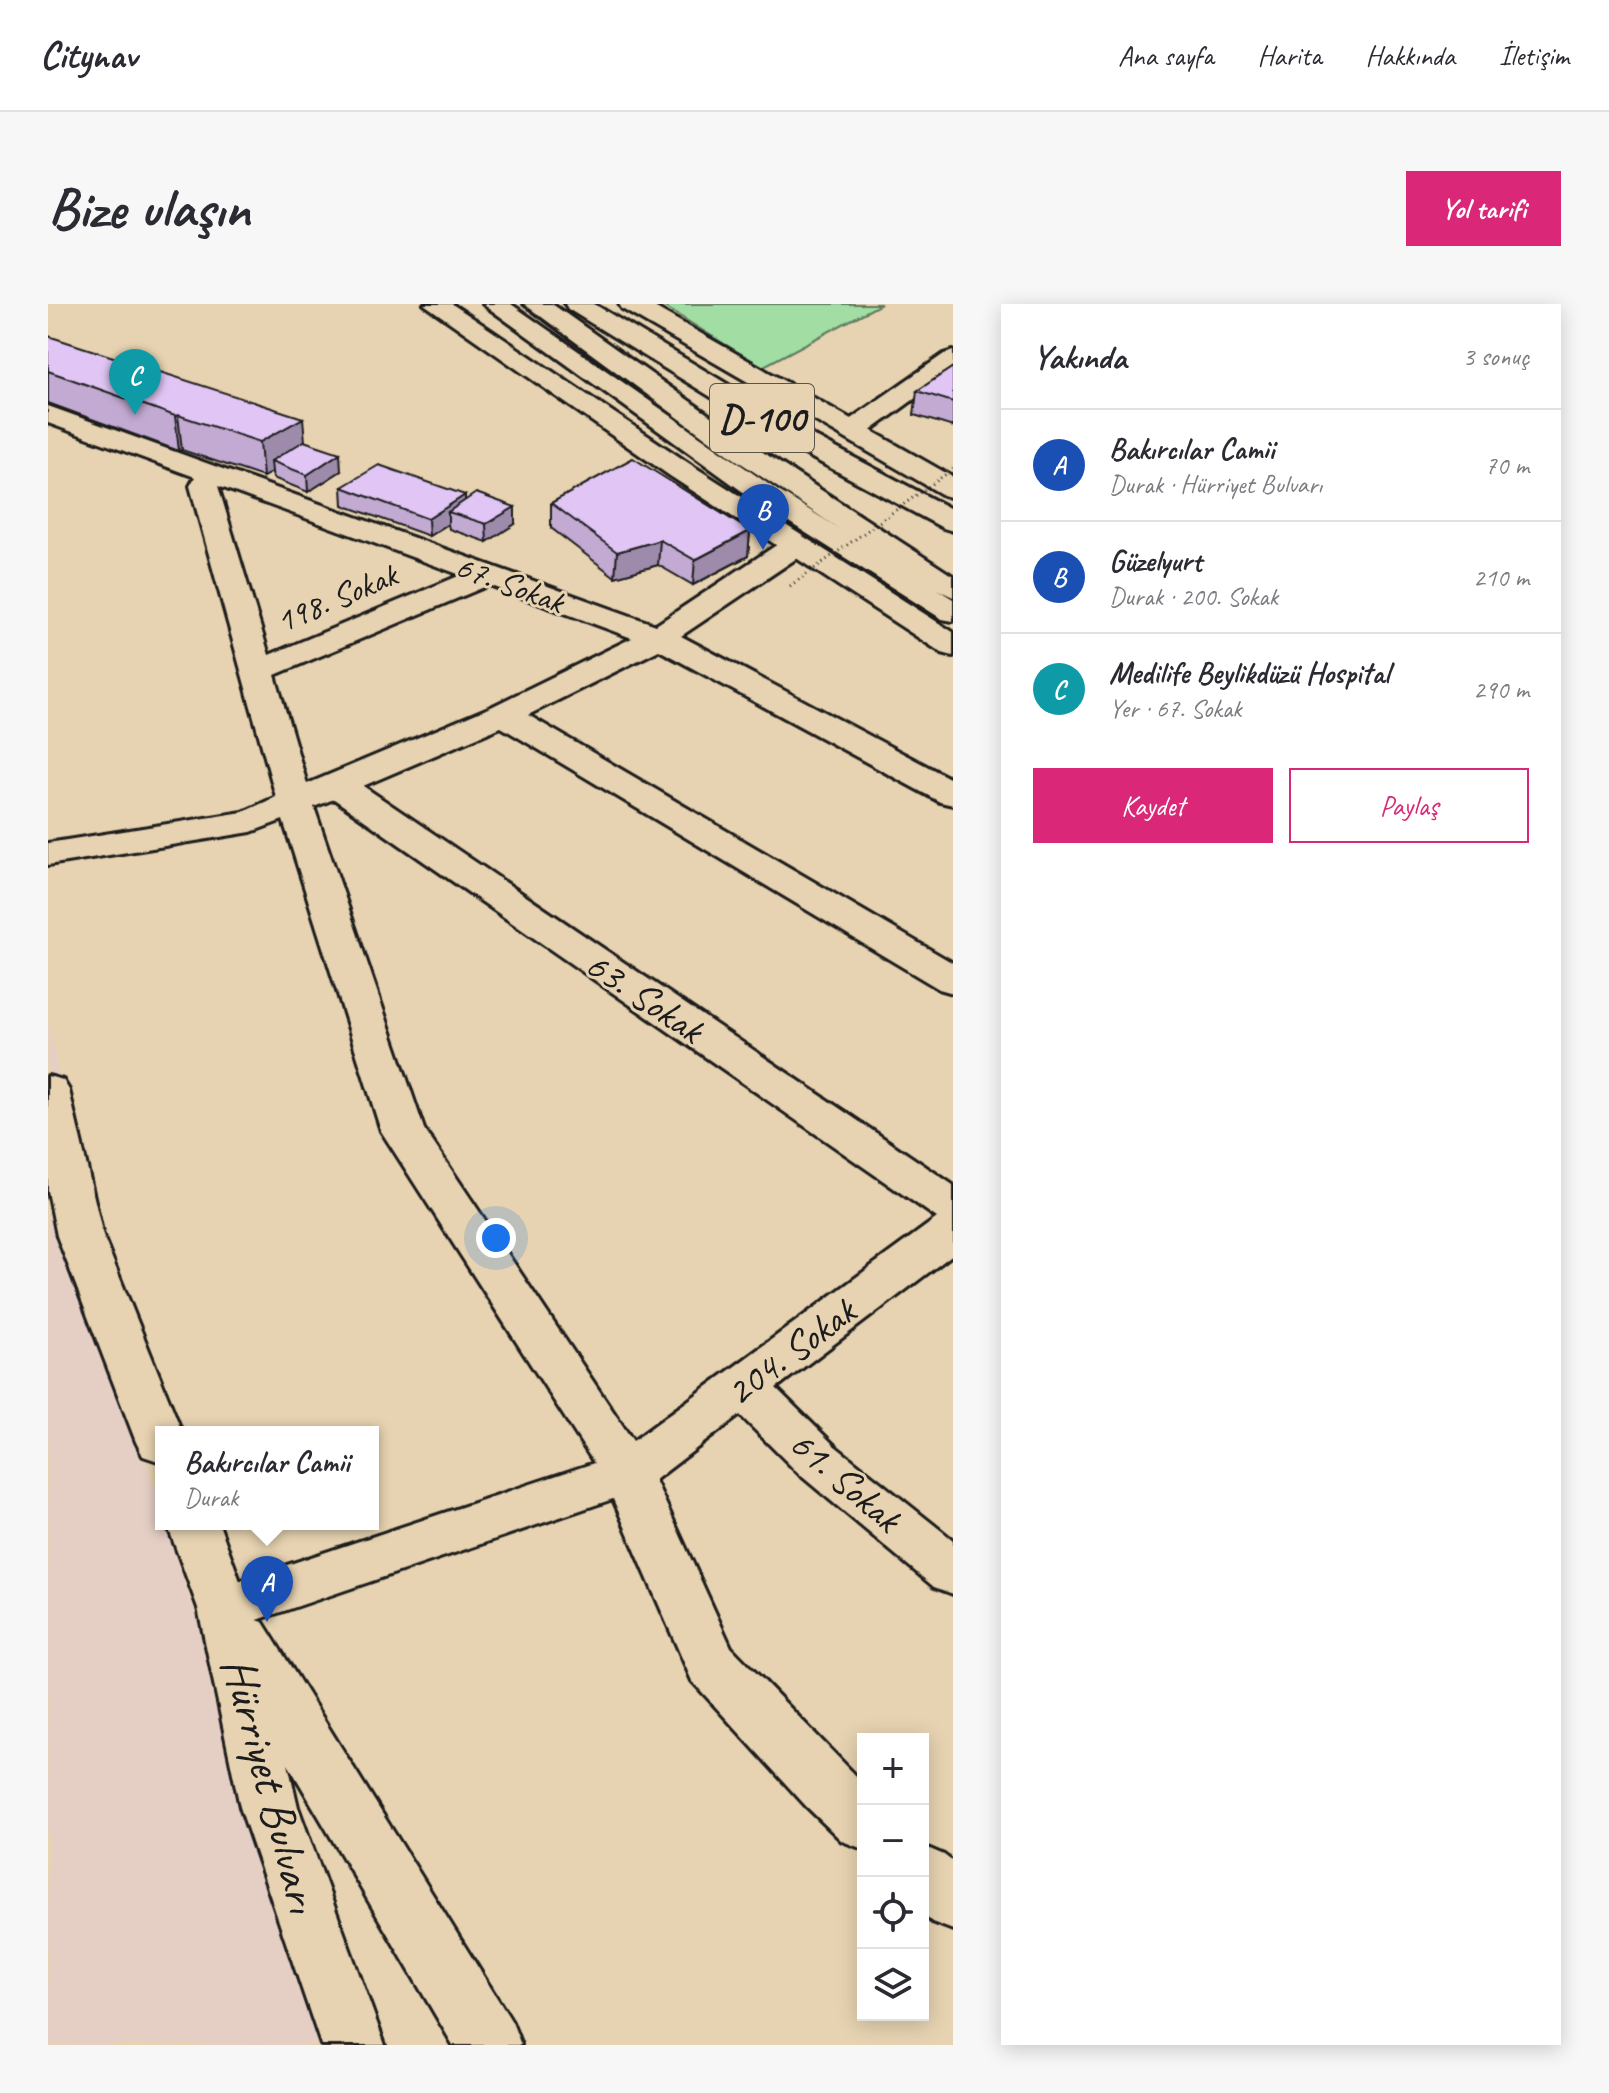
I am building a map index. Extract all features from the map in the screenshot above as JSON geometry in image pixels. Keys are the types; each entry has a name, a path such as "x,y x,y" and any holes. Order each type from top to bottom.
{"main road":[{"path":"436,304 795,546 953,646"},
{"path":"467,304 531,349 636,405"},
{"name":"D-100","path":"495,304 767,496 953,612"},
{"path":"536,304 742,451 920,570 953,588"},
{"path":"549,304 760,446 912,533"},
{"name":"D-100","path":"577,304 809,445 953,522"},
{"path":"631,304 953,489"},
{"path":"852,431 953,359"},
{"name":"67. Sokak","path":"48,414 659,637 953,794"},
{"path":"216,475 208,479 204,486 295,802 403,1131 627,1473 711,1664 826,1787 857,1815"},
{"path":"48,854 251,821 503,714 659,637 795,546"},
{"name":"198. Sokak","path":"257,671 488,575"},
{"path":"503,714 953,980"},
{"name":"63. Sokak","path":"337,785 953,1207"},
{"path":"48,1090 80,1236 155,1427"},
{"name":"204. Sokak","path":"225,1608 627,1473 953,1230"},
{"name":"61. Sokak","path":"743,1387 817,1460 953,1571"},
{"name":"Hürriyet Bulvarı","path":"195,1530 225,1608 269,1807 353,2045"},
{"path":"225,1608 489,2045"},
{"path":"925,1877 953,1901"}],"path":[{"path":"790,586 953,469"}],"shaded area":[{"path":"48,1021 122,1389 155,1490 155,1530 168,1530 336,2045 48,2045"}],"green space":[{"path":"660,304 881,304 762,367"}],"building":[{"path":"48,336 303,418 260,442 175,416 48,371"},
{"path":"953,367 953,402 917,391"},
{"path":"304,441 340,453 307,475 271,461"},
{"path":"633,458 750,531 695,560 660,540 617,552 551,503"},
{"path":"379,465 465,495 428,519 342,487"},
{"path":"476,493 515,507 486,524 448,512"}],"place":[{"name":"Medilife Beylikdüzü Hospital","path":"135,415"},
{"name":"Güzelyurt","path":"763,550"},
{"name":"Bakırcılar Camii","path":"267,1622"}]}
